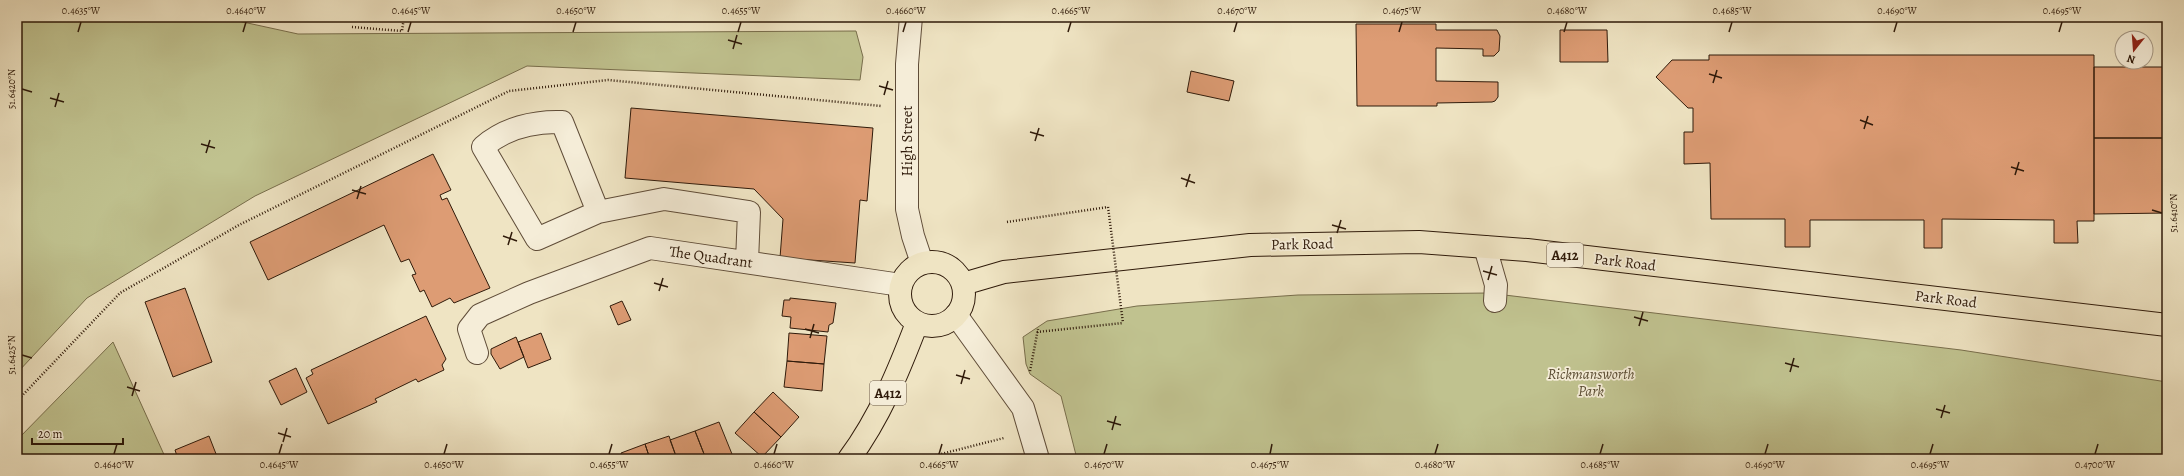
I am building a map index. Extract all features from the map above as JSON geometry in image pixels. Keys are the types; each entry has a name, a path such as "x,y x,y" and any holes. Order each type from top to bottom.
{"main road":[{"name":"Park Road","path":"963,284 1004,272 1250,245 1419,242 1485,247 2167,325"},
{"path":"932,261 951,268 963,284 963,300 956,315 948,322 927,326 917,323 908,316 902,306 899,296 901,285 905,276 913,268 922,263 932,261"},
{"name":"A412","path":"849,459 861,443 894,382 917,323"}],"street":[{"name":"High Street","path":"911,17 907,64 907,209 913,236 922,263"},
{"path":"598,212 562,122 542,121 522,127 496,136 484,147 537,239 598,212 664,199 749,212 747,262"},
{"path":"1485,247 1496,285 1495,301"},
{"name":"The Quadrant","path":"477,353 469,328 480,315 528,293 650,248 901,285"},
{"path":"956,315 1023,408 1038,459"}],"path":[{"path":"352,27 402,31 404,17"},
{"path":"1007,222 1108,207 1124,323 1037,332 1038,329"},
{"path":"17,401 120,293 239,225"},
{"path":"921,459 1019,434 1023,408"}],"green space":[{"path":"17,17 220,17 298,34 856,31 863,57 860,80 527,66 255,196 87,298 17,373"},
{"name":"Rickmansworth Park","path":"1488,293 1961,350 2167,382 2167,459 1077,459 1061,396 1030,374 1026,364 1023,337 1047,321 1137,306 1298,295"},
{"path":"113,342 166,459 17,459 17,440"}],"building":[{"path":"1356,24 1436,24 1436,30 1497,30 1500,36 1499,51 1494,56 1483,56 1483,49 1436,48 1436,81 1498,82 1498,97 1492,102 1437,103 1437,106 1357,106"},
{"path":"1560,30 1607,30 1608,62 1560,62"},
{"path":"1709,55 2094,55 2094,221 2077,221 2078,243 2054,243 2054,220 1942,219 1942,248 1924,248 1924,220 1810,220 1810,247 1785,247 1785,219 1711,219 1710,163 1684,164 1684,132 1693,132 1693,108 1688,108 1656,77 1672,60 1709,60"},
{"path":"2094,67 2114,67 2114,70 2154,70 2154,67 2167,67 2167,138 2094,138"},
{"path":"1191,71 1234,81 1229,101 1187,92"},
{"path":"631,108 873,128 867,201 860,200 855,263 780,258 783,219 754,189 625,178"},
{"path":"2094,138 2167,138 2167,213 2094,214"},
{"path":"433,154 451,190 440,195 442,200 447,198 490,288 454,303 450,298 432,307 424,290 420,292 412,275 416,274 409,259 401,262 384,225 268,280 250,242"},
{"path":"185,288 212,362 173,377 145,302"},
{"path":"790,298 836,303 833,323 829,325 828,332 790,328 791,317 782,316 784,300 790,300"},
{"path":"622,301 631,320 618,325 610,306"},
{"path":"426,316 446,359 442,365 444,370 418,382 416,379 375,399 377,402 328,424 306,378 313,374 311,370"},
{"path":"541,333 551,359 528,368 518,342"},
{"path":"789,333 827,336 824,364 787,361"},
{"path":"516,337 524,357 500,369 491,354 491,349"},
{"path":"787,361 824,364 822,391 784,387"},
{"path":"296,368 307,392 281,405 269,381"},
{"path":"773,392 799,417 781,437 754,412"},
{"path":"754,412 781,437 762,457 735,433"},
{"path":"719,422 734,459 706,459 695,431"},
{"path":"695,431 706,459 677,459 670,440"},
{"path":"209,436 218,459 178,459 175,450"},
{"path":"669,436 677,459 650,459 645,444"},
{"path":"645,444 650,459 623,459 621,453"}]}
